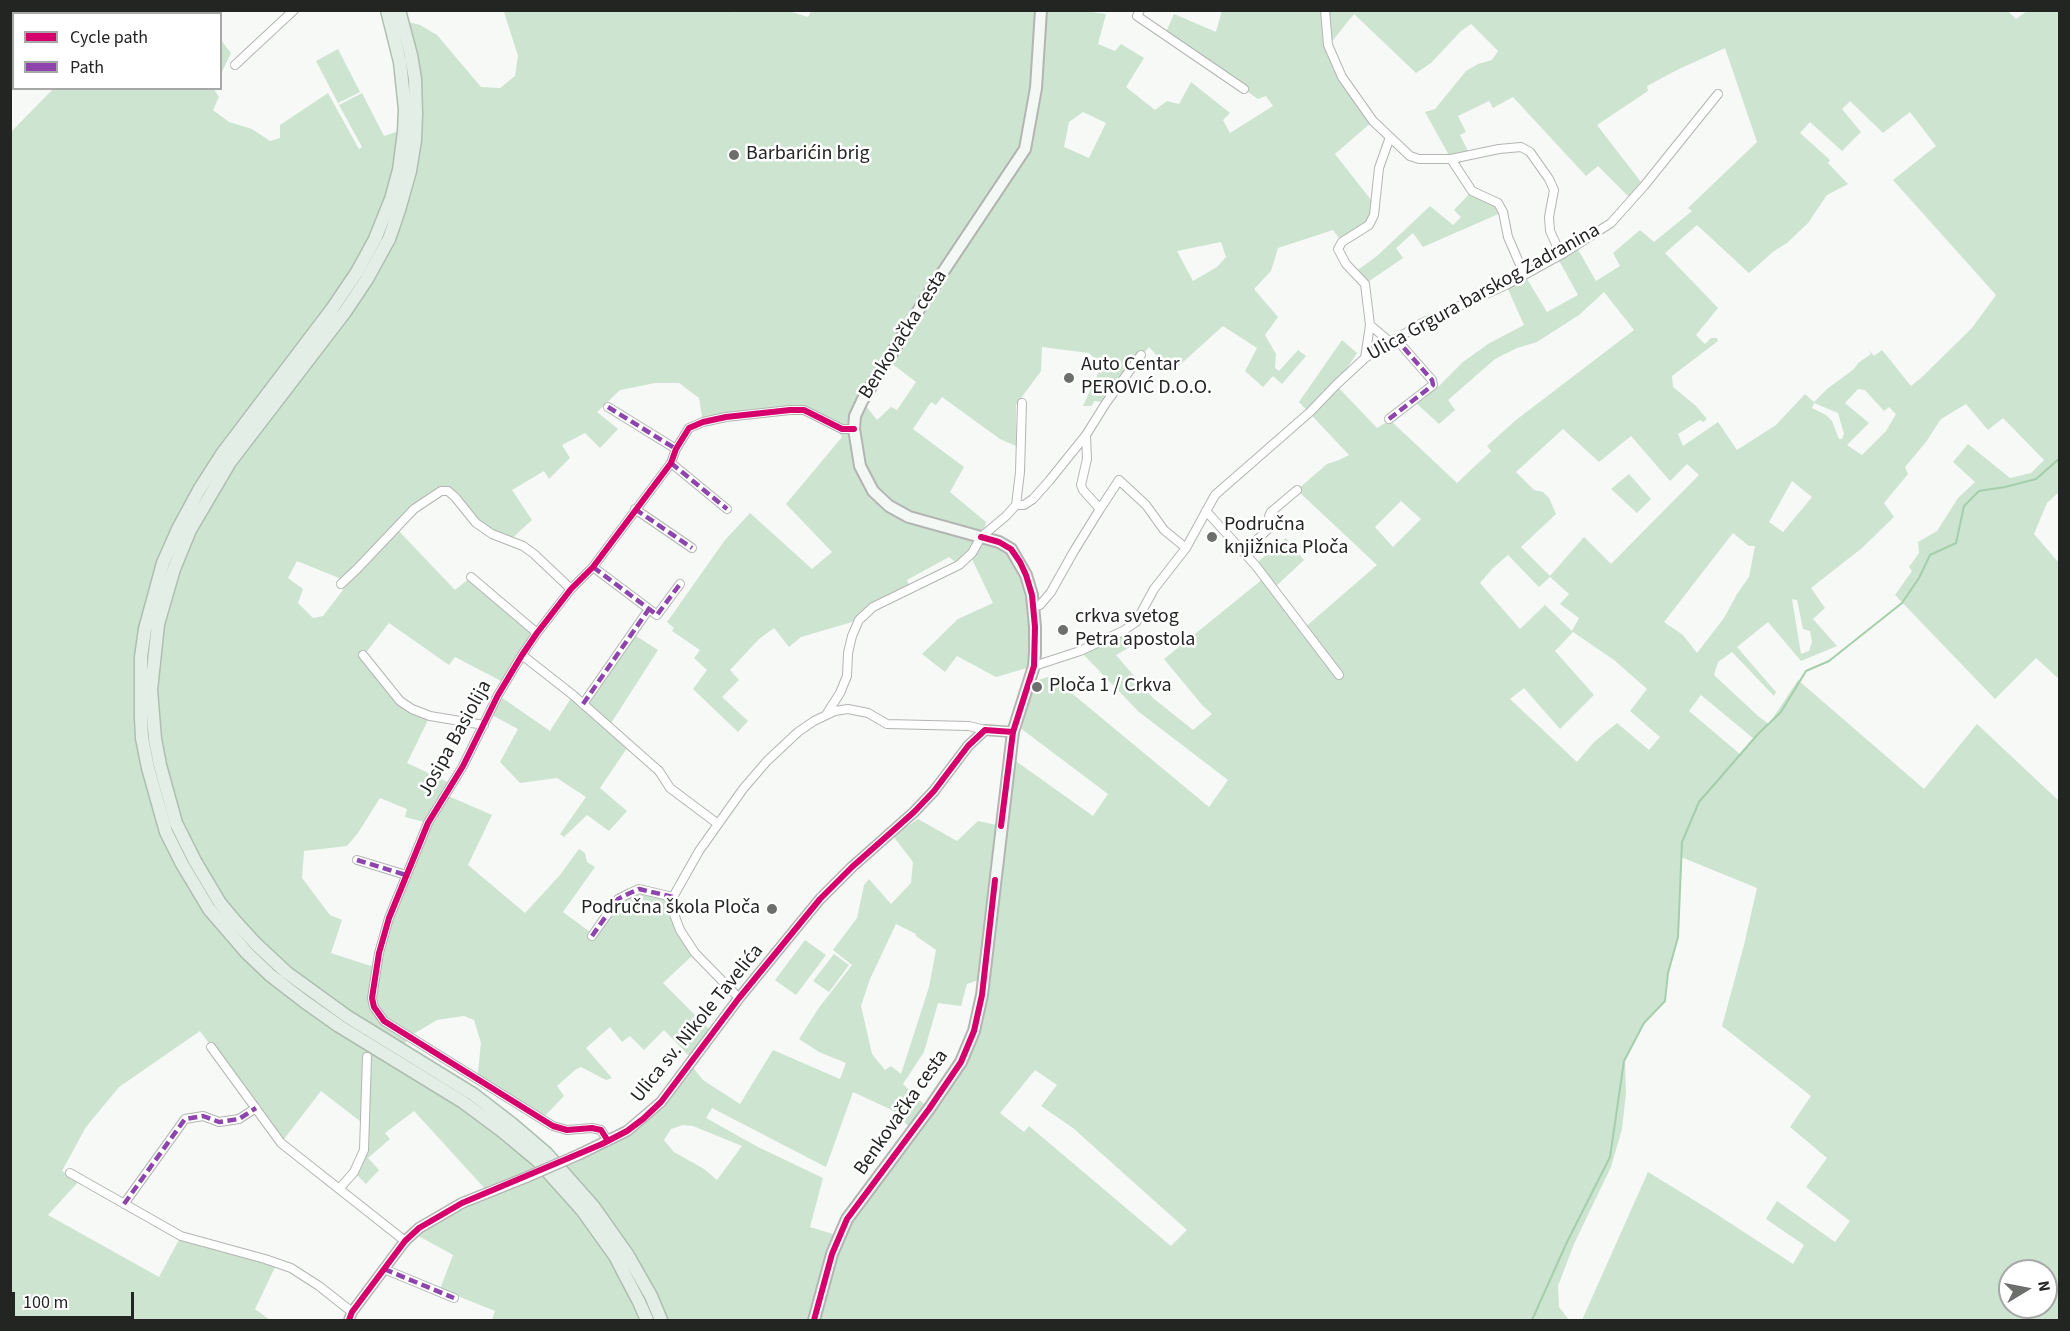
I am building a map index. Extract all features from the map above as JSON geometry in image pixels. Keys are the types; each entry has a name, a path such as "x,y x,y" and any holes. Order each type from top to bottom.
{"highway":[{"path":"387,10 400,62 405,109 399,170 390,199 375,239 357,272 332,309 222,454 177,529 163,563 145,629 141,657 141,718 148,768 166,832 182,864 209,909 239,944 270,975 305,1002 339,1026 463,1102 538,1161 582,1210 615,1256 646,1320"},
{"path":"399,10 415,79 416,114 410,171 399,210 388,238 367,279 345,312 230,462 186,540 166,594 158,624 153,665 152,716 160,765 176,823 195,861 220,903 242,929 286,972 348,1017 473,1094 546,1153 593,1206 627,1254 651,1296 661,1320"}],"main road":[{"name":"Benkovačka cesta","path":"814,1320 832,1254 847,1220 961,1062 974,1031 982,995 1013,732 1034,666 1033,607 1026,575 1011,549 999,542 909,517 888,506 873,491 860,465 854,429 855,417 887,360 1025,149 1036,88 1041,10"}],"street":[{"path":"235,65 294,10"},
{"path":"1140,10 1137,16 1244,89"},
{"path":"1325,10 1329,45 1342,77 1373,121 1410,156 1419,159 1451,159 1521,147 1530,152 1550,179 1554,190 1549,217 1550,231 1556,244 1564,253"},
{"name":"Ulica Grgura barskog Zadranina","path":"1034,666 1089,647 1136,622 1154,589 1186,548 1215,495 1310,412 1365,358 1422,323 1506,285 1564,253 1611,223 1718,94"},
{"path":"1365,358 1370,325 1365,284 1346,264 1338,249 1342,242 1369,225 1374,215 1379,168 1390,137"},
{"path":"1451,159 1472,191 1498,203 1503,212 1508,237 1524,274"},
{"path":"1370,325 1393,341 1432,380 1433,385 1389,419"},
{"path":"1016,505 1024,505 1033,499 1086,435 1141,355"},
{"path":"826,715 840,693 847,676 848,653 852,636 860,620 873,607 959,564 972,553 981,537 1016,505 1021,465 1022,403"},
{"path":"608,407 676,449"},
{"name":"Josipa Basiolija","path":"608,1141 601,1130 592,1128 567,1130 553,1126 491,1090 384,1021 374,1007 372,998 379,953 389,918 428,823 522,655 571,589 593,567 635,508 671,463 676,449 689,428 703,422 804,410 842,429 854,429"},
{"path":"1086,435 1087,459 1081,485 1100,508"},
{"path":"671,463 728,509"},
{"path":"1033,607 1040,604 1051,592 1119,480 1146,505 1164,530 1186,548"},
{"path":"1245,552 1274,523 1269,516 1271,512 1297,490"},
{"path":"341,584 414,509 441,491 448,491 476,522 492,534 523,546 571,589"},
{"path":"635,508 692,548"},
{"path":"1206,511 1245,552 1339,675"},
{"path":"593,567 657,615 680,584"},
{"path":"471,576 537,633"},
{"path":"583,704 649,609"},
{"path":"363,655 400,701 412,709 430,716 484,725"},
{"path":"522,655 583,704 659,771 670,788 718,824"},
{"path":"739,998 695,952 680,930 674,914 673,897 699,851 743,789 767,761 798,732 826,715 848,709 868,713 887,724 969,726 985,730 1013,732"},
{"name":"Ulica sv. Nikole Tavelića","path":"351,1316 405,1241 419,1227 453,1208 608,1141 627,1131 661,1102 739,998 820,898 914,812 934,791 968,746 985,730"},
{"path":"357,860 406,875"},
{"path":"592,936 618,899 630,892 639,889 673,897"},
{"path":"211,1047 281,1143 405,1241"},
{"path":"339,1190 354,1172 364,1150 367,1057"},
{"path":"124,1204 185,1119 203,1116 219,1122 239,1119 256,1108"},
{"path":"70,1173 181,1236 291,1268 319,1286 351,1316"},
{"path":"384,1269 454,1298"}],"green space":[{"path":"733,10 735,13 736,10 785,10 808,17 812,10 1014,10 1041,13 1041,11 1084,11 1106,14 1098,44 1115,51 1121,44 1144,58 1126,87 1155,110 1167,101 1179,104 1191,82 1230,113 1223,120 1230,133 1273,106 1266,96 1258,99 1165,34 1174,14 1216,32 1222,10 2007,10 2016,19 2027,11 2059,11 2059,492 2047,503 2034,534 2059,563 2059,679 2036,658 1995,699 1895,595 1912,571 1909,567 1919,553 1918,542 1937,531 1958,498 1975,482 1953,462 1968,444 2010,478 2031,473 2044,460 2003,418 1988,430 1966,404 1941,419 1905,467 1908,474 1884,503 1894,517 1862,548 1811,588 1825,608 1813,619 1837,646 1801,661 1768,622 1737,647 1776,692 1774,696 1732,652 1718,662 1714,675 1769,724 1798,680 1924,789 1977,724 2059,801 2058,1318 2058,1259 1998,1259 1998,1319 2057,1320 1582,1320 1648,1172 1793,1264 1804,1245 1766,1219 1777,1201 1835,1242 1850,1221 1806,1187 1827,1158 1790,1127 1811,1096 1722,1026 1757,888 1681,857 1678,937 1668,973 1665,1001 1644,1023 1625,1061 1626,1093 1622,1129 1611,1167 1574,1244 1558,1286 1559,1307 1569,1320 492,1320 495,1311 440,1289 453,1255 413,1233 488,1192 414,1111 385,1133 390,1139 368,1158 379,1170 366,1184 354,1172 364,1150 365,1125 321,1091 281,1143 200,1031 119,1087 86,1127 62,1171 79,1181 48,1215 159,1277 181,1236 277,1263 255,1309 270,1320 11,1320 10,133 52,90 214,90 219,97 213,110 229,122 252,129 270,141 280,138 280,125 328,93 359,149 362,147 339,105 362,93 384,136 410,127 406,56 397,19 420,25 437,35 481,87 500,88 515,76 518,56 505,11","holes":["1354,14 1416,73 1431,63 1461,31 1471,24 1498,51 1492,60 1466,71 1435,109 1425,112 1472,191 1454,210 1461,217 1453,225 1430,206 1377,256 1355,272 1365,284 1403,258 1396,248 1413,233 1423,247 1503,212 1474,189 1459,164 1470,155 1460,135 1466,132 1458,116 1489,101 1493,108 1513,97 1586,176 1598,166 1632,200 1644,186 1597,125 1648,91 1647,86 1725,48 1757,142 1688,208 1692,211 1654,242 1640,230 1613,253 1620,266 1596,281 1576,246 1557,257 1578,295 1547,312 1524,274 1506,285 1524,325 1488,344 1463,362 1438,387 1415,402 1439,424 1455,410 1448,400 1495,359 1517,348 1537,342 1579,315 1604,292 1634,330 1516,420 1487,446 1491,451 1457,483 1390,420 1377,428 1336,385 1357,353 1342,340 1299,402 1349,455 1327,464 1297,490 1377,565 1303,629 1273,589 1304,560 1286,538 1258,562 1256,566 1264,578 1164,659 1212,714 1193,730 1153,698 1116,655 1147,637 1123,631 1080,651 1139,712 1228,780 1209,807 1051,676 1035,681 1015,724 1108,794 1093,816 1010,757 1001,826 978,821 957,841 918,819 893,836 913,862 911,883 891,904 869,879 864,885 857,918 833,950 852,965 818,1009 799,1039 819,1052 846,1063 840,1079 773,1050 740,1104 703,1080 690,1064 643,1119 550,1167 474,1103 401,1055 408,1037 437,1020 464,1016 474,1020 481,1043 477,1081 541,1120 564,1096 557,1086 575,1070 581,1067 606,1080 612,1078 586,1048 610,1027 622,1042 630,1036 644,1050 664,1030 693,1060 713,1033 663,983 695,953 674,914 673,897 665,900 638,894 626,897 611,912 594,935 563,912 595,867 587,862 585,853 579,849 560,875 525,913 468,865 466,869 492,815 446,795 452,784 407,763 430,716 400,701 364,655 389,623 449,665 455,657 505,683 537,633 471,577 455,590 396,528 441,491 455,497 492,534 509,541 532,520 512,490 544,471 549,479 570,458 562,445 585,433 600,448 618,429 597,412 620,390 655,383 679,383 699,398 703,422 804,410 833,423 842,437 786,504 832,552 812,569 750,513 725,540 667,622 674,628 672,631 700,650 694,658 707,670 693,689 738,732 748,721 722,697 739,680 730,670 759,639 774,628 789,647 801,637 859,620 873,607 911,590 907,580 949,557 959,565 970,555 993,603 958,619 922,654 945,672 957,656 996,677 1034,666 1026,575 999,542 982,537 986,522 950,492 964,467 913,429 931,402 936,405 942,397 1000,439 1016,446 1016,405 1041,371 1042,347 1089,353 1102,365 1083,406 1092,406 1094,401 1103,402 1149,347 1172,372 1223,326 1257,348 1245,371 1263,387 1273,376 1282,384 1306,356 1298,350 1279,371 1275,368 1276,354 1265,335 1278,317 1254,289 1271,271 1278,248 1333,230 1342,242 1369,225 1375,205 1335,154 1373,121 1342,77 1329,45","1850,101 1883,133 1910,112 1936,146 1893,180 1996,295 1972,328 1911,386 1882,350 1874,356 1868,349 1871,354 1814,402 1805,394 1776,425 1737,450 1718,422 1683,446 1678,434 1700,420 1703,422 1707,419 1696,406 1673,387 1672,376 1718,341 1717,338 1711,338 1705,344 1696,335 1718,308 1665,253 1697,225 1749,273 1808,223 1827,195 1848,184 1828,163 1830,160 1800,133 1810,122 1842,151 1861,132 1842,109","1083,112 1106,123 1089,158 1064,147 1069,122","1221,242 1226,257 1217,267 1193,281 1177,251","887,360 916,382 897,410 891,407 877,420 862,401","1858,389 1865,390 1884,411 1889,407 1896,414 1886,431 1862,455 1847,445 1869,423 1845,403","1814,403 1838,413 1844,434 1842,439 1839,439 1832,421 1812,408","1563,429 1599,462 1631,436 1670,481 1687,464 1699,475 1611,564 1584,537 1550,576 1521,547 1556,514 1549,498 1543,492 1534,490 1516,472","1792,481 1812,497 1783,532 1769,522","1401,501 1421,519 1393,547 1375,527","1733,533 1749,546 1755,546 1749,577 1724,618 1697,653 1683,635 1664,622","1508,555 1539,587 1550,577 1569,594 1560,604 1579,618 1572,631 1545,605 1520,629 1480,583","297,561 339,578 343,590 323,616 313,618 298,603 303,589 288,578","1792,599 1797,600 1803,629 1810,631 1812,642 1809,651 1801,654","1573,632 1614,660 1647,689 1630,711 1660,737 1649,750 1617,723 1594,742 1577,762 1510,699 1524,688 1560,729 1594,695 1555,651","1701,695 1754,739 1740,754 1689,711","380,798 407,809 405,817 428,823 379,953 377,968 331,953 342,920 330,915 302,878 304,851 347,846","896,924 916,934 936,950 929,987 901,1074 891,1066 885,1070 872,1054 861,1006 870,979","984,978 961,1062 929,1109 903,1084 924,1052 938,1003 961,1006 967,984","1035,1070 1057,1085 1041,1106 1073,1128 1187,1230 1171,1246 1029,1126 1024,1132 1000,1113","853,1092 894,1111 912,1130 840,1236 810,1227 823,1178 758,1147 706,1118 712,1108 826,1167","683,1125 693,1126 742,1146 717,1180 704,1169 674,1152 664,1140 671,1129"]},
{"path":"136,11 196,12 137,12"},
{"path":"222,41 231,53 222,72"},
{"path":"338,49 360,92 338,103 316,61"},
{"path":"1629,474 1651,499 1637,513 1611,489"},
{"path":"633,634 658,650 608,728 629,745 600,788 627,811 609,831 587,815 564,837 560,834 586,797 557,778 520,783 500,762 518,729 490,714 498,695 550,731 573,695 583,703"},
{"path":"805,940 826,955 796,995 775,980"},
{"path":"834,954 849,965 829,992 813,981"}],"waterway":[{"path":"1532,1320 1567,1242 1610,1157 1624,1061 1644,1023 1665,1001 1668,973 1678,937 1682,842 1699,802 1758,734 1781,712 1806,671 1829,661 1902,603 1919,578 1930,555 1956,543 1964,506 1979,491 2036,479 2060,458"}],"marked path":[{"path":"1389,419 1433,385 1432,380 1396,339"},
{"path":"608,407 676,449"},
{"path":"671,463 727,509"},
{"path":"635,509 692,548"},
{"path":"593,567 657,615 680,584"},
{"path":"583,704 649,609"},
{"path":"357,860 406,875"},
{"path":"592,936 618,899 630,893 639,889 673,897"},
{"path":"124,1204 185,1119 203,1116 219,1122 239,1119 256,1108"},
{"path":"384,1269 454,1298"}],"cycle path":[{"path":"608,1141 601,1130 592,1128 567,1130 553,1126 384,1021 374,1007 372,998 379,953 389,918 428,823 463,766 498,695 522,655 571,589 593,567 671,463 676,449 689,428 726,417 804,410 842,429 854,429"},
{"path":"981,537 999,542 1011,549 1020,562 1032,595 1035,627 1034,666 1013,732 1001,826"},
{"path":"349,1320 352,1312 405,1241 419,1228 462,1203 602,1144 627,1131 643,1119 661,1102 739,998 820,899 914,812 934,791 968,746 985,730 1013,732"},
{"path":"814,1320 832,1254 847,1219 961,1062 974,1031 982,995 995,880"}],"place":[{"name":"Barbarićin brig","path":"734,155"},
{"name":"Auto Centar PEROVIĆ D.O.O.","path":"1069,378"},
{"name":"Područna knjižnica Ploča","path":"1212,537"},
{"name":"crkva svetog Petra apostola","path":"1063,630"},
{"name":"Ploča 1 / Crkva","path":"1037,687"},
{"name":"Područna škola Ploča","path":"772,909"}]}
